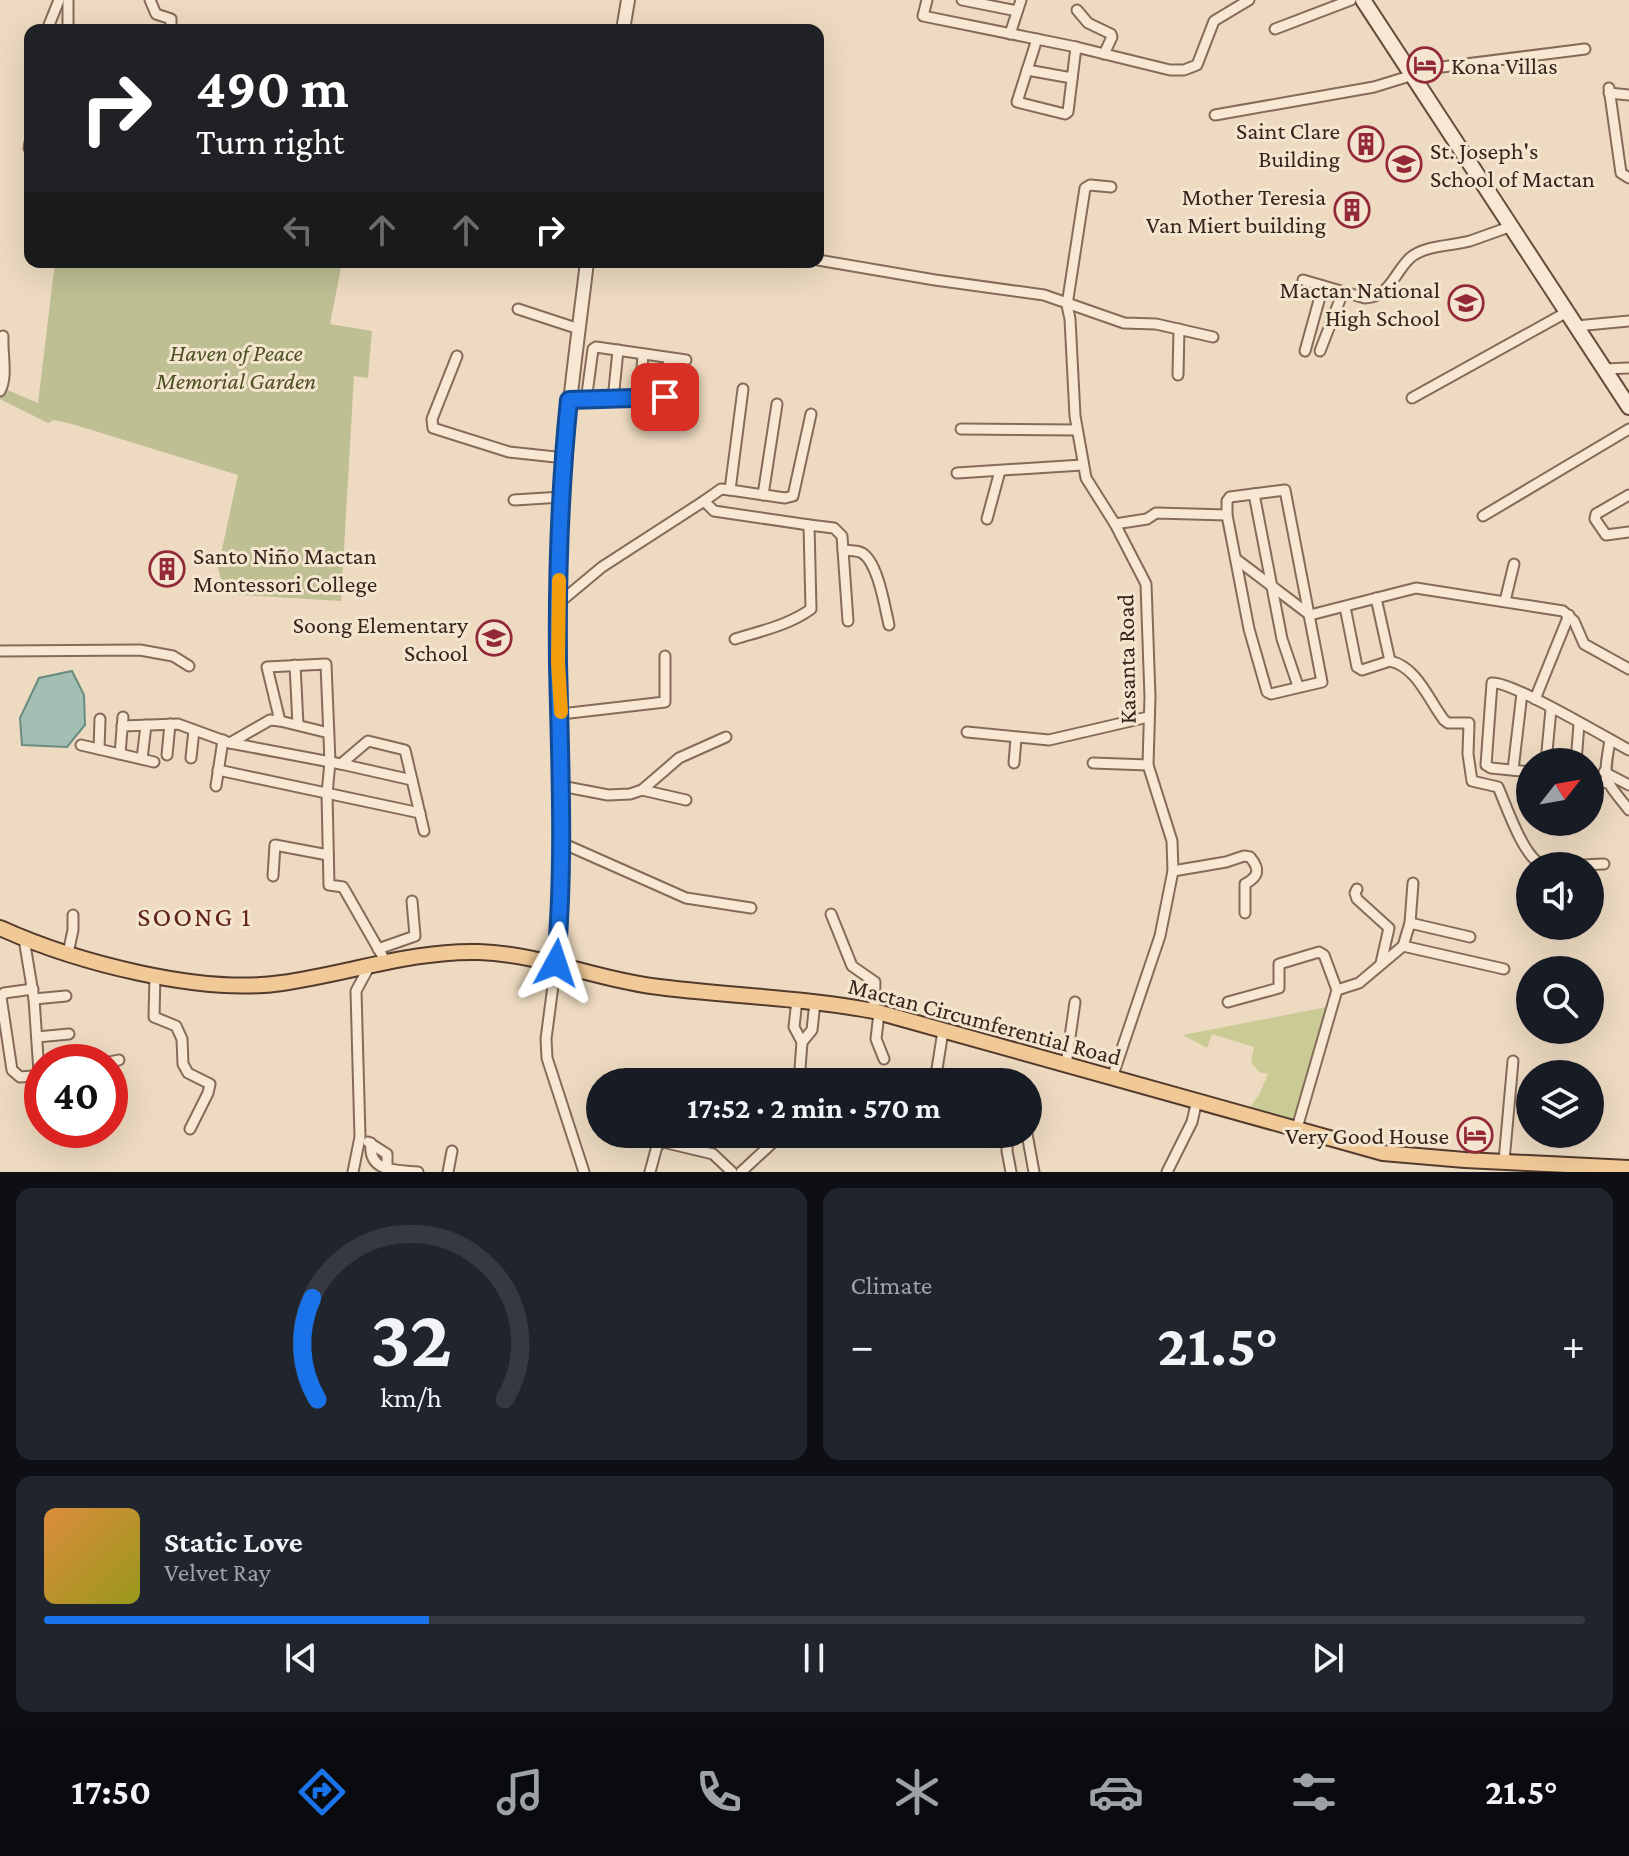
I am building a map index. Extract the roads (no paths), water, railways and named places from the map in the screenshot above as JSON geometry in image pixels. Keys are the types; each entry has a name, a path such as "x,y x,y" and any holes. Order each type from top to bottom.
{"main road":[{"path":"1363,0 1629,407"},
{"name":"Mactan Circumferential Road","path":"0,928 39,946 155,975 231,987 283,983 447,952 504,953 649,986 815,1002 876,1012 1387,1153 1629,1168"}],"street":[{"path":"49,24 59,0"},
{"path":"68,0 68,24"},
{"path":"150,0 156,14 171,19 171,24"},
{"path":"624,24 628,0"},
{"path":"927,0 923,16 1170,70 1184,70 1197,65 1214,21 1249,0"},
{"path":"962,0 1017,11"},
{"path":"1010,34 1021,0"},
{"path":"1275,29 1351,0"},
{"path":"1077,10 1088,23 1112,35 1104,54"},
{"path":"1037,39 1017,102 1065,114 1068,112 1076,47"},
{"path":"1215,115 1374,87 1412,73 1585,49"},
{"path":"1027,70 1072,78"},
{"path":"1629,95 1609,91 1621,173 1629,178"},
{"name":"Kasanta Road","path":"1111,187 1090,185 1085,188 1067,305 1076,430 1082,465 1091,490 1115,524 1146,584 1148,765 1152,785 1170,832 1173,871 1160,936 1112,1078"},
{"path":"1303,280 1343,292 1375,297 1387,290 1410,258 1421,252 1470,241 1512,226"},
{"path":"824,261 1044,295 1124,323 1156,324 1213,337"},
{"path":"584,1172 547,1058 546,1039 561,904 558,662 562,497 569,400 586,268"},
{"path":"1305,351 1323,286"},
{"path":"1320,351 1343,292"},
{"path":"518,309 579,329"},
{"path":"1412,398 1567,312"},
{"path":"1576,326 1629,321"},
{"path":"1178,375 1179,329"},
{"path":"0,391 5,380 3,336"},
{"path":"586,401 593,349 600,346 686,360"},
{"path":"613,400 618,350"},
{"path":"640,399 643,354"},
{"path":"457,356 432,419 433,428 509,452 565,458"},
{"path":"665,397 669,358"},
{"path":"1604,369 1629,368"},
{"path":"730,490 743,389"},
{"path":"569,400 682,397"},
{"path":"763,495 777,404"},
{"path":"560,602 602,567 721,489 785,498 795,494 811,414"},
{"path":"961,429 1076,430"},
{"path":"1483,516 1629,429"},
{"path":"957,473 1082,465"},
{"path":"987,519 1000,471"},
{"path":"1285,490 1322,682 1271,694 1267,692 1249,629 1227,515 1230,497 1285,490"},
{"path":"1254,494 1282,639 1298,686"},
{"path":"1629,495 1596,514 1595,519 1606,535 1629,532"},
{"path":"514,500 562,497"},
{"path":"704,501 714,511 834,528 842,536 848,621"},
{"path":"1115,524 1147,519 1156,513 1227,515"},
{"path":"735,639 777,626 811,609 809,525"},
{"path":"843,550 858,551 867,557 876,573 889,625"},
{"path":"1236,559 1310,615"},
{"path":"1505,601 1514,564"},
{"path":"1310,615 1416,588 1505,601 1563,611 1569,615 1584,644 1629,669"},
{"path":"1376,598 1390,661"},
{"path":"1345,607 1359,669 1390,661 1406,666 1444,720 1448,723 1469,723 1468,754 1472,781 1498,787 1529,852"},
{"path":"1535,699 1569,615"},
{"path":"0,651 140,650 173,656 189,666"},
{"path":"561,714 665,702 665,656"},
{"path":"280,721 267,667 326,664 329,733 335,763 327,794 329,885 343,887 387,964"},
{"path":"295,665 298,725"},
{"path":"1516,770 1491,768 1486,764 1492,683 1500,682 1535,699 1629,750"},
{"path":"1513,770 1522,693"},
{"path":"1547,748 1551,709"},
{"path":"967,732 1049,740 1148,717"},
{"path":"99,749 100,719"},
{"path":"216,786 227,742 270,720 329,733"},
{"path":"120,754 122,721 146,725 178,724 227,742 412,780"},
{"path":"167,755 170,724"},
{"path":"1577,748 1579,724"},
{"path":"142,759 146,725"},
{"path":"191,758 194,730"},
{"path":"561,786 608,795 630,794 642,790 679,758 726,737"},
{"path":"1014,763 1016,738"},
{"path":"1610,740 1604,772 1608,783 1629,810"},
{"path":"335,763 371,741 405,750 424,831"},
{"path":"81,745 154,762"},
{"path":"1093,763 1148,765"},
{"path":"218,770 420,813"},
{"path":"1604,772 1629,785"},
{"path":"1604,782 1608,783"},
{"path":"642,790 686,800"},
{"path":"562,843 686,898 751,908"},
{"path":"273,876 275,845 328,855"},
{"path":"1173,871 1250,857 1258,873 1255,879 1245,884 1245,913"},
{"path":"1337,990 1359,983 1403,946 1410,923 1413,883"},
{"path":"1357,889 1357,899 1389,928 1381,963"},
{"path":"378,949 415,936 412,901"},
{"path":"831,914 852,966 875,982 876,1039 884,1059"},
{"path":"68,953 73,915"},
{"path":"1410,923 1470,937"},
{"path":"24,939 30,963 38,1044"},
{"path":"30,963 39,946"},
{"path":"1403,946 1504,969"},
{"path":"1228,1002 1279,988 1279,964 1319,952 1324,955 1337,990 1297,1128"},
{"path":"353,1172 360,1137 355,999 369,967"},
{"path":"155,975 154,1017 176,1026 182,1039 183,1064 188,1073 210,1084 190,1129"},
{"path":"24,1077 20,1077 5,1062 2,992 66,996"},
{"path":"797,1000 794,1027 802,1042 800,1068"},
{"path":"802,1042 812,1030 815,1002"},
{"path":"1066,1065 1075,1002"},
{"path":"937,1068 943,1031"},
{"path":"37,1037 69,1034"},
{"path":"1504,1161 1513,1061"},
{"path":"1167,1172 1192,1122 1197,1100"},
{"path":"360,1137 385,1151 388,1171"},
{"path":"650,1172 657,1146 663,1142 713,1154 732,1172"},
{"path":"371,1143 374,1165 388,1171 418,1172"},
{"path":"741,1172 767,1148"},
{"path":"1007,1148 1011,1172"},
{"path":"1030,1148 1034,1172"},
{"path":"448,1172 452,1151"}],"place":[{"name":"Kona Villas","path":"1425,65"},
{"name":"Saint Clare Building","path":"1366,144"},
{"name":"St. Joseph's School of Mactan","path":"1404,164"},
{"name":"Mother Teresia Van Miert building","path":"1352,210"},
{"name":"Mactan National High School","path":"1466,303"},
{"name":"Santo Niño Mactan Montessori College","path":"167,569"},
{"name":"Soong Elementary School","path":"494,638"},
{"name":"Very Good House","path":"1475,1135"}],"district":[{"name":"SOONG 1","path":"195,916"}],"park label":[{"name":"Haven of Peace Memorial Garden","path":"236,366"}]}
